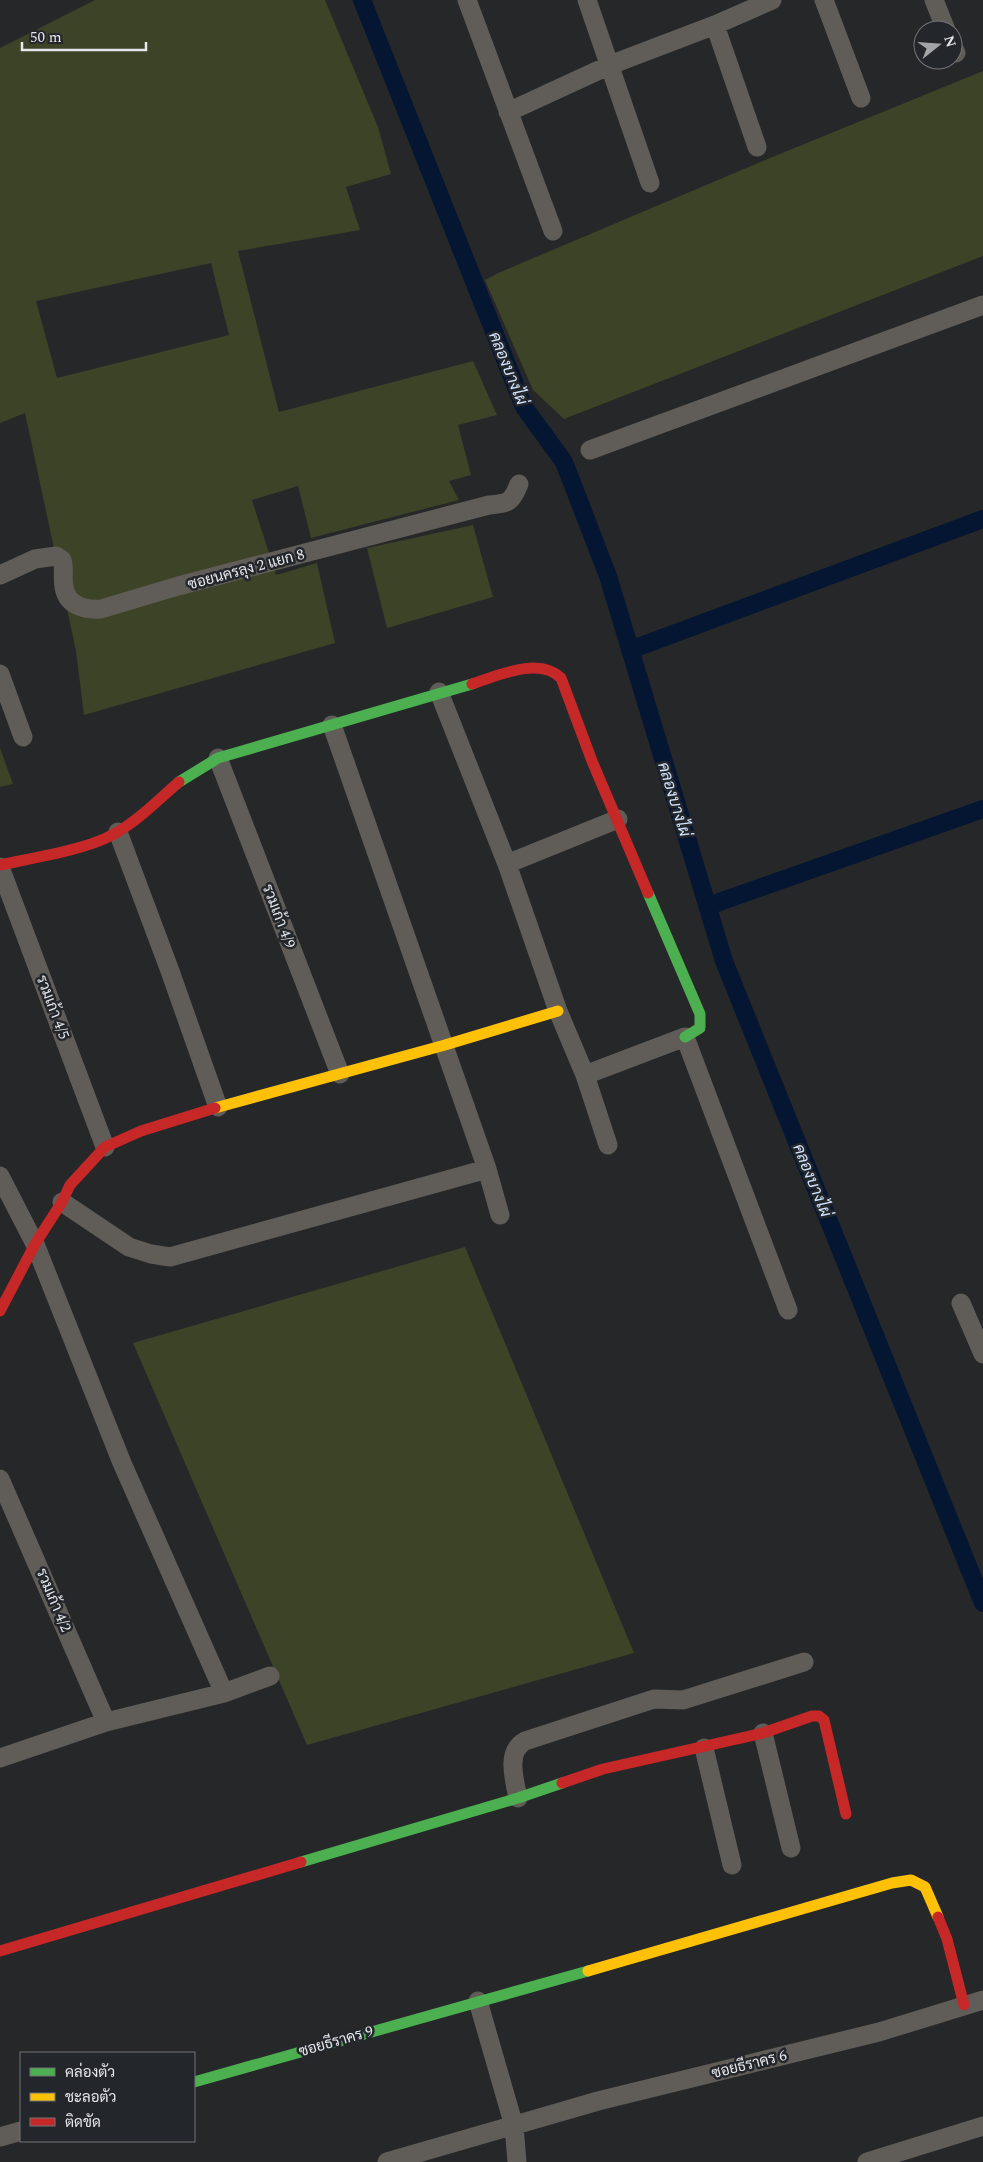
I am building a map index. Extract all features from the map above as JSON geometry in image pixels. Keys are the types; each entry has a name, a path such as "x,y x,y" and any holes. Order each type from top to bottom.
{"street":[{"path":"468,0 553,231"},
{"path":"587,0 650,183"},
{"path":"508,112 610,65 715,25 772,0"},
{"path":"824,0 861,98"},
{"path":"934,0 942,20"},
{"path":"715,25 757,147"},
{"path":"590,450 983,305"},
{"name":"ซอยนครลุง 2 แยก 8","path":"0,576 35,559 56,556 62,560 65,569 64,588 70,600 88,610 101,609 299,554 489,505 505,503 512,499 519,484"},
{"path":"0,866 94,844 118,832 186,776 218,758 515,671 547,668 555,670 561,678 592,761 700,1014 700,1028 685,1037 585,1075"},
{"path":"0,674 23,737"},
{"path":"439,692 507,864 558,1011 585,1075 608,1144"},
{"path":"332,725 445,1045 487,1169 500,1215"},
{"name":"รวมเก้า 4/9","path":"218,758 340,1074"},
{"path":"507,864 618,819"},
{"path":"118,832 218,1106"},
{"name":"รวมเก้า 4/5","path":"0,866 105,1147"},
{"path":"0,1311 35,1244 62,1202 70,1185 105,1147 141,1131 218,1106 445,1045 558,1011"},
{"path":"685,1037 788,1310"},
{"path":"62,1202 129,1247 151,1254 170,1257 487,1169"},
{"path":"0,1176 35,1244 122,1463 224,1693"},
{"path":"962,1303 983,1354"},
{"name":"รวมเก้า 4/2","path":"0,1479 106,1722"},
{"path":"518,1798 513,1770 514,1756 518,1747 525,1741 654,1699 683,1700 804,1662"},
{"path":"0,1758 106,1722 224,1693 270,1676"},
{"path":"0,1950 518,1798 603,1769 763,1734 812,1716 823,1718 846,1814"},
{"path":"763,1734 791,1848"},
{"path":"704,1748 732,1865"},
{"name":"ซอยธีราคร 9","path":"195,2082 892,1883 911,1880 925,1887 947,1939 964,2005"},
{"name":"ซอยธีราคร 6","path":"387,2162 598,2101 879,2032 983,2000"},
{"path":"478,2001 514,2126 517,2162"},
{"path":"867,2162 983,2126"},
{"path":"0,2137 20,2131"}],"green space":[{"path":"95,0 325,0 378,127 391,174 346,187 360,230 238,251 279,412 473,361 497,415 458,425 471,475 449,481 459,500 311,538 298,486 252,500 276,575 317,563 335,643 84,715 76,651 25,413 0,423 0,48","holes":["211,263 229,335 57,378 36,301"]},
{"path":"983,71 983,256 564,419 533,390 485,280 770,158"},
{"path":"473,525 493,597 387,628 367,548"},
{"path":"0,748 13,784 0,787"},
{"path":"465,1247 634,1653 307,1745 133,1343"}],"waterway":[{"name":"คลองบางไผ่","path":"362,0 524,407 564,462 608,576 724,961 983,1603"},
{"path":"630,650 983,519"},
{"path":"708,906 983,809"}],"traffic: fast":[{"path":"179,782 218,758 472,684"},
{"path":"648,893 700,1014 700,1028 685,1037"},
{"path":"301,1862 518,1798 562,1783"},
{"path":"195,2082 588,1971"}],"traffic: slow":[{"path":"215,1108 445,1045 558,1011"},
{"path":"588,1971 892,1883 911,1880 925,1887 938,1917"}],"traffic: jam":[{"path":"472,684 505,673 530,668 552,672 561,678 592,761 648,893"},
{"path":"0,865 88,845 112,835 130,824 179,782"},
{"path":"0,1311 35,1244 62,1202 70,1185 105,1147 141,1131 215,1108"},
{"path":"562,1783 603,1769 763,1733 812,1716 819,1716 824,1720 846,1814"},
{"path":"0,1951 301,1862"},
{"path":"938,1917 947,1939 964,2005"}]}
